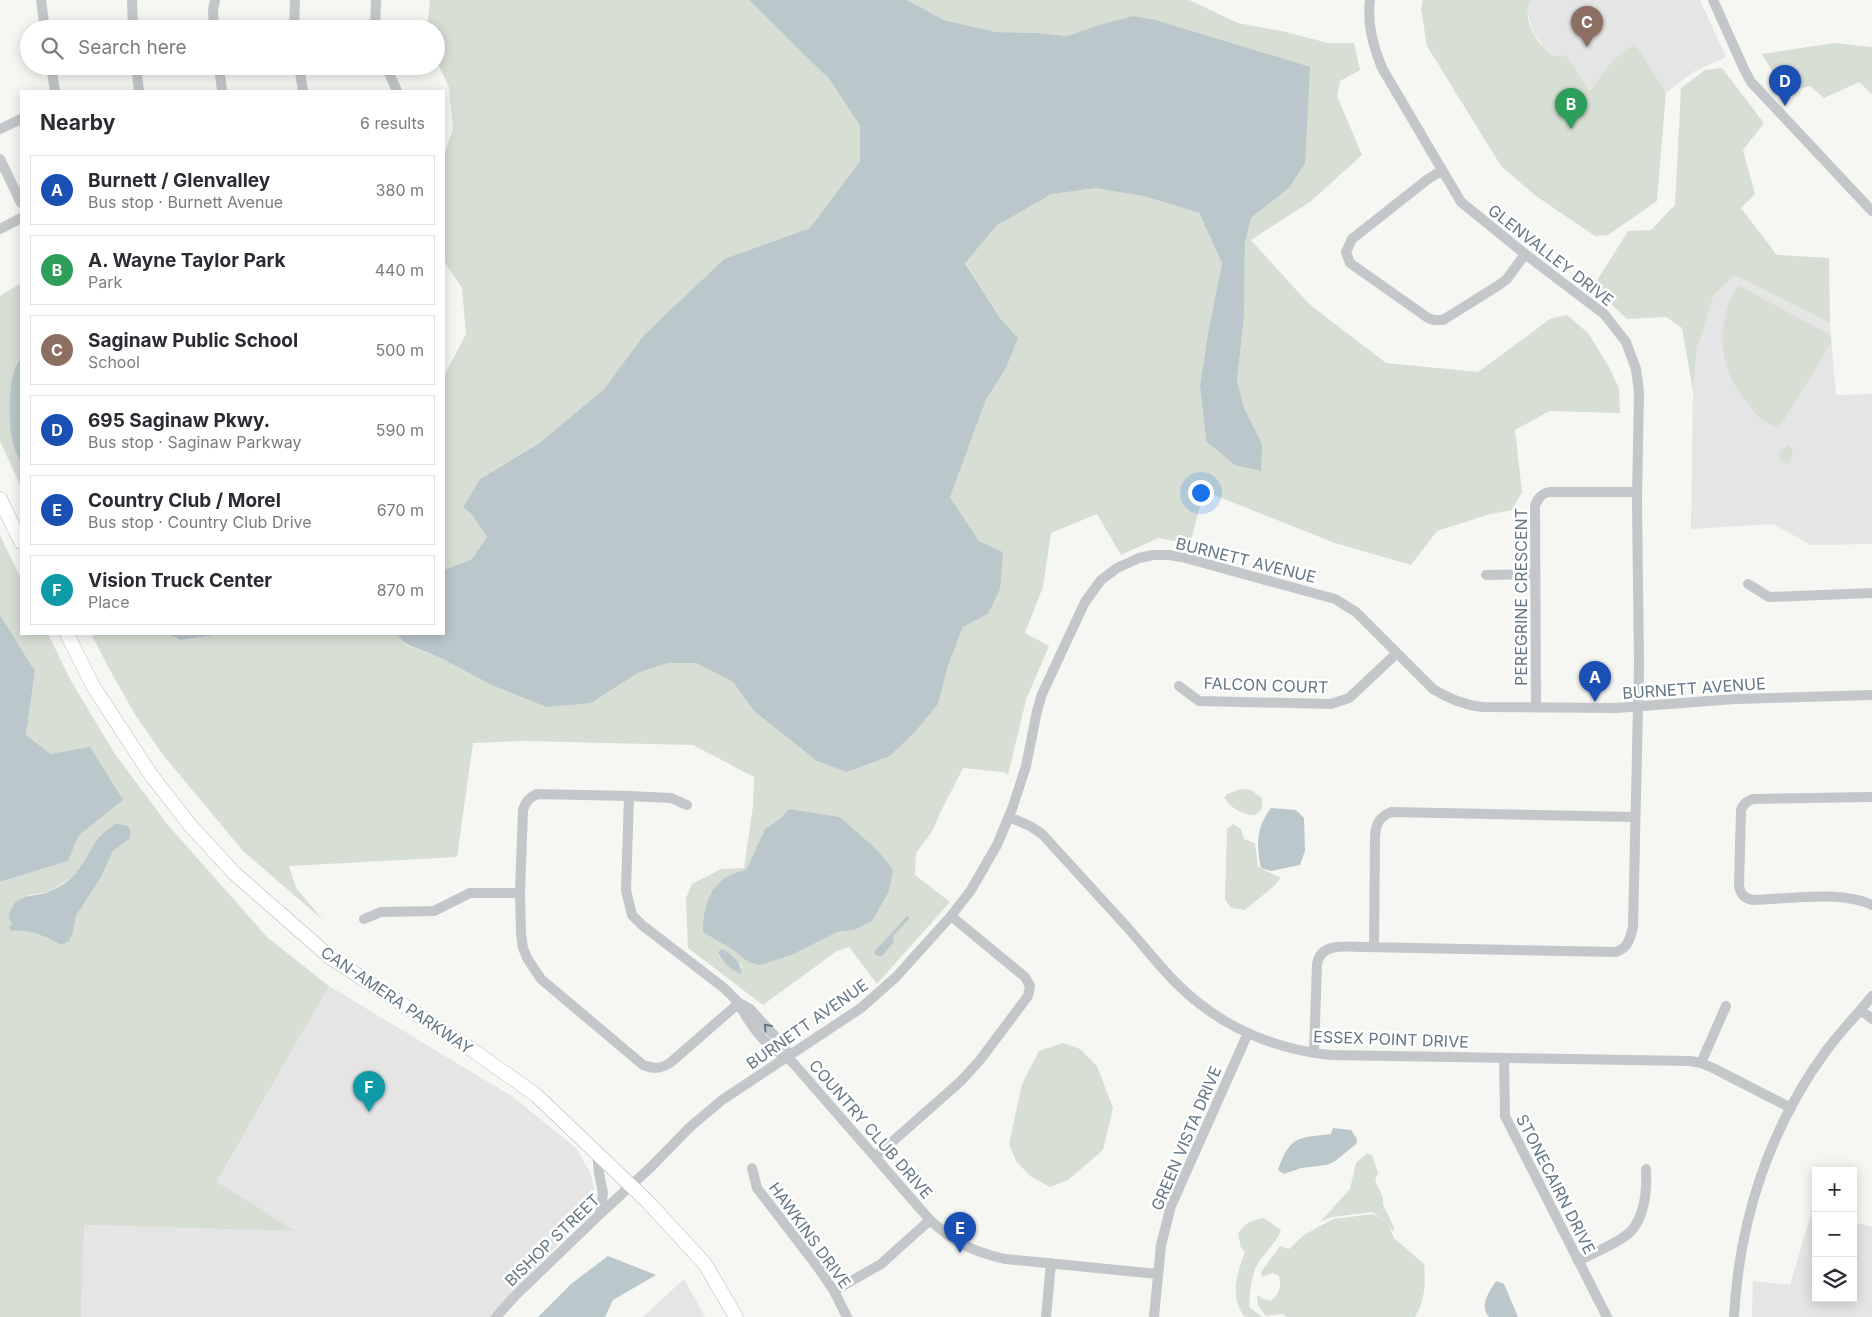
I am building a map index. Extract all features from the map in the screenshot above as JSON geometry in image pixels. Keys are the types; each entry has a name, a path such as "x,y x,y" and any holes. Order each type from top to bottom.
{"main road":[{"path":"0,499 20,540"},
{"name":"CAN-AMERA PARKWAY","path":"68,635 93,686 151,776 190,825 234,873 330,958 471,1049 536,1095 631,1185 705,1264 736,1317"}],"street":[{"path":"41,0 44,20"},
{"path":"132,0 133,20"},
{"path":"214,0 214,20"},
{"path":"294,20 295,0"},
{"path":"375,20 376,0"},
{"name":"GLENVALLEY DRIVE","path":"1370,0 1368,15 1370,31 1373,47 1382,68 1457,197 1469,210 1524,254 1604,314 1626,342 1636,368 1639,391 1637,492 1639,665 1633,927 1628,944 1624,949 1616,952 1374,947"},
{"path":"1713,0 1751,82 1872,211"},
{"path":"52,75 55,90"},
{"path":"137,75 139,90"},
{"path":"219,75 222,90"},
{"path":"300,75 303,90"},
{"path":"390,75 397,90"},
{"path":"0,129 20,119"},
{"path":"0,159 20,201"},
{"path":"1441,171 1428,179 1352,239 1346,252 1350,263 1428,318 1439,321 1444,320 1507,279 1524,254"},
{"path":"0,228 20,218"},
{"name":"PEREGRINE CRESCENT","path":"1536,708 1535,506 1537,499 1549,492 1637,492"},
{"name":"BURNETT AVENUE","path":"631,1185 690,1127 722,1100 861,1008 896,977 951,916 971,890 986,865 1009,817 1026,766 1042,694 1085,602 1101,580 1117,568 1139,558 1153,555 1182,557 1335,599 1356,612 1433,689 1458,703 1482,707 1582,709 1734,699 1872,695"},
{"path":"1486,574 1535,574"},
{"path":"1748,584 1769,597 1872,593"},
{"name":"FALCON COURT","path":"1178,686 1199,701 1331,704 1349,698 1397,653"},
{"path":"687,805 671,798 537,794 526,802 523,810 520,893 523,948 541,979 643,1064 651,1068 659,1068 670,1063 739,1002"},
{"name":"COUNTRY CLUB DRIVE","path":"629,796 626,890 632,915 739,1002 744,1015 773,1049 788,1057 930,1220 944,1233 963,1246 1005,1259 1158,1274"},
{"path":"1872,797 1753,799 1748,801 1741,810 1739,886 1740,894 1752,900 1840,896 1872,905"},
{"path":"1314,1053 1318,958 1326,949 1333,947 1374,947 1375,836 1379,819 1385,814 1390,812 1635,817"},
{"name":"ESSEX POINT DRIVE","path":"1009,817 1030,826 1042,834 1166,971 1199,1004 1248,1033 1276,1044 1314,1053 1374,1056 1701,1063 1790,1108"},
{"path":"364,919 381,912 434,911 444,908 470,893 520,893"},
{"path":"875,1157 961,1081 980,1060 1028,996 1030,986 1025,977 951,916"},
{"path":"1734,1317 1740,1256 1753,1200 1773,1144 1790,1108 1826,1052 1872,996"},
{"path":"1701,1063 1726,1006"},
{"path":"1861,1010 1872,1019"},
{"name":"GREEN VISTA DRIVE","path":"1154,1317 1161,1245 1170,1206 1248,1033"},
{"name":"STONECAIRN DRIVE","path":"1504,1058 1505,1116 1607,1317"},
{"path":"597,1152 599,1173 604,1192 600,1214"},
{"name":"HAWKINS DRIVE","path":"752,1168 757,1188 834,1291 847,1317"},
{"path":"1578,1261 1624,1236 1632,1229 1640,1215 1647,1191 1646,1169"},
{"name":"BISHOP STREET","path":"496,1317 515,1296 631,1185"},
{"path":"834,1291 881,1264 930,1220"},
{"path":"1046,1317 1051,1263"}],"shaded area":[{"path":"430,0 749,0 830,80 860,126 860,161 810,228 724,259 644,335 604,389 538,444 480,479 463,507 473,516 487,537 472,559 445,570 445,374 466,334 462,288 445,262 445,152 453,129 449,87 443,75 445,75 445,20 428,20"},
{"path":"749,0 907,0 944,20 996,32 1068,36 1098,25 1133,16 1152,19 1310,67 1305,163 1289,188 1251,218 1245,243 1244,317 1237,380 1244,408 1262,444 1261,471 1235,465 1206,441 1200,386 1222,263 1199,213 1144,196 1095,188 1052,194 996,226 965,263 1000,318 1018,338 1006,368 986,400 950,497 979,541 1003,552 1000,589 988,614 963,627 948,666 938,704 916,731 890,756 847,772 817,761 754,711 733,682 696,663 668,663 638,673 591,703 547,707 492,685 443,659 404,643 398,635 445,635 445,570 472,559 487,537 473,516 463,507 480,479 538,444 604,389 644,335 724,259 810,228 860,161 860,126 830,80"},
{"path":"907,0 1189,0 1238,23 1286,32 1328,43 1354,43 1360,70 1340,81 1337,96 1362,155 1310,202 1251,240 1309,304 1386,363 1478,372 1550,319 1567,315 1588,333 1610,369 1619,388 1620,413 1550,411 1515,430 1522,492 1512,510 1490,514 1437,531 1411,565 1335,543 1204,491 1190,544 1158,538 1121,555 1097,514 1051,533 1043,587 1025,633 1049,646 1026,700 1008,775 1003,772 963,768 933,830 916,853 915,875 950,902 877,984 849,947 837,951 763,1005 688,948 686,898 692,884 721,869 744,868 753,806 754,777 693,745 523,741 473,743 457,857 289,866 296,888 323,920 243,851 163,755 136,716 92,635 171,635 180,640 216,635 398,635 404,644 443,659 591,703 638,673 668,663 696,663 733,682 754,711 890,756 916,731 938,704 948,666 963,627 988,614 1003,552 979,541 950,497 986,400 1006,368 1018,338 1000,318 965,262 996,226 1052,194 1095,187 1144,196 1199,213 1222,263 1200,386 1206,441 1262,444 1244,408 1237,380 1244,317 1245,243 1251,218 1289,188 1152,19 1133,16 1098,25 1068,36 996,32 944,20","holes":["789,809 840,817 856,833 854,930 837,932 815,942 748,962 732,949 703,931 728,876 748,869 765,829 782,817","718,952 742,967 736,972 719,957"]},
{"path":"1423,0 1531,0 1528,7 1529,23 1537,39 1553,56 1566,55 1590,91 1612,61 1635,44 1666,93 1657,201 1608,235 1595,236 1536,196 1501,166 1427,46 1421,9"},
{"path":"1531,0 1700,0 1726,57 1693,72 1666,93 1635,45 1612,61 1590,91 1566,55 1553,56 1545,50 1533,31 1528,15 1528,5"},
{"path":"1834,43 1872,47 1872,94 1859,82 1824,98 1810,86 1790,91 1774,74 1762,54"},
{"path":"1722,68 1764,123 1743,150 1755,194 1741,208 1777,255 1829,258 1830,323 1735,275 1714,295 1697,350 1693,391 1682,328 1666,317 1627,319 1593,287 1628,231 1651,230 1675,205 1681,88 1705,70"},
{"path":"1735,275 1830,323 1836,395 1872,394 1872,544 1811,545 1773,524 1691,529 1693,391 1697,350 1714,295"},
{"path":"20,284 20,358 16,363 13,445 20,460 20,485 0,441 0,296"},
{"path":"1738,285 1830,335 1831,343 1779,428 1758,416 1739,392 1726,362 1723,347 1725,315"},
{"path":"20,359 20,460 15,451 11,435 10,412 11,386 16,365"},
{"path":"1789,445 1793,452 1789,463 1782,463 1779,457 1781,450"},
{"path":"0,535 20,577 20,635 48,635 70,679 115,754 168,825 268,938 329,986 217,1182 295,1231 84,1225 81,1317 0,1317 0,882 68,861 79,835 122,799 51,754 26,735 35,671 0,615","holes":["115,823 128,826 129,839 113,851 101,877 76,916 73,932 61,945 37,934 25,931 11,931 9,928 28,895 48,892 76,875 101,834 110,830"]},
{"path":"0,615 35,671 26,735 51,754 90,747 123,800 79,835 68,861 0,882"},
{"path":"171,635 216,635 180,640"},
{"path":"1241,789 1251,790 1262,798 1262,809 1255,815 1237,810 1224,798 1227,794"},
{"path":"1271,808 1296,810 1304,818 1305,851 1300,865 1271,871 1261,868 1258,836 1262,822"},
{"path":"789,809 840,817 878,851 893,870 889,891 872,921 854,930 837,932 791,955 760,965 748,962 732,949 703,932 704,916 711,893 728,876 747,869 765,829 782,817"},
{"path":"115,823 128,826 131,832 129,839 113,851 101,877 76,916 69,941 61,945 37,934 25,931 11,931 9,928 12,923 9,918 11,910 17,901 22,898 46,893 68,881 79,869 100,836"},
{"path":"1233,824 1241,829 1244,839 1255,843 1258,867 1281,878 1245,910 1231,908 1225,899 1227,829"},
{"path":"907,916 910,918 893,936 894,942 882,956 877,956 874,952"},
{"path":"722,949 738,962 741,974 721,959 718,952"},
{"path":"329,986 513,1097 576,1148 591,1174 594,1190 590,1209 492,1317 81,1317 83,1225 294,1231 217,1183"},
{"path":"1063,1043 1080,1049 1097,1066 1113,1108 1103,1150 1068,1180 1050,1187 1030,1176 1016,1161 1009,1144 1022,1084 1039,1051"},
{"path":"1333,1128 1351,1130 1357,1139 1356,1144 1334,1162 1326,1165 1301,1168 1284,1174 1278,1170 1282,1159 1296,1141 1302,1138 1331,1134"},
{"path":"1367,1153 1372,1155 1378,1173 1375,1181 1383,1197 1383,1205 1394,1227 1394,1232 1389,1226 1394,1238 1424,1264 1424,1291 1415,1317 1287,1317 1282,1314 1266,1316 1258,1305 1257,1295 1271,1301 1279,1290 1280,1280 1279,1276 1273,1273 1262,1277 1261,1272 1280,1246 1289,1249 1304,1235 1333,1219 1374,1214 1388,1224 1373,1212 1332,1217 1320,1222 1350,1189 1356,1163"},
{"path":"1812,1211 1812,1302 1857,1302 1857,1223 1872,1227 1872,1317 1752,1317 1753,1281 1790,1285"},
{"path":"1264,1218 1281,1230 1276,1240 1259,1262 1253,1276 1249,1307 1262,1317 1245,1317 1240,1310 1236,1294 1237,1277 1245,1252 1241,1248 1238,1234 1249,1223"},
{"path":"608,1256 656,1275 613,1300 605,1317 538,1317 571,1284"},
{"path":"684,1279 705,1317 643,1317"},
{"path":"1496,1281 1504,1284 1518,1317 1489,1317 1486,1313 1486,1299"}],"place":[{"name":"Saginaw Public School","path":"1587,47"},
{"name":"695 Saginaw Pkwy.","path":"1785,106"},
{"name":"A. Wayne Taylor Park","path":"1571,129"},
{"name":"Burnett / Glenvalley","path":"1595,702"},
{"name":"Vision Truck Center","path":"369,1112"},
{"name":"Country Club / Morel","path":"960,1253"}]}
